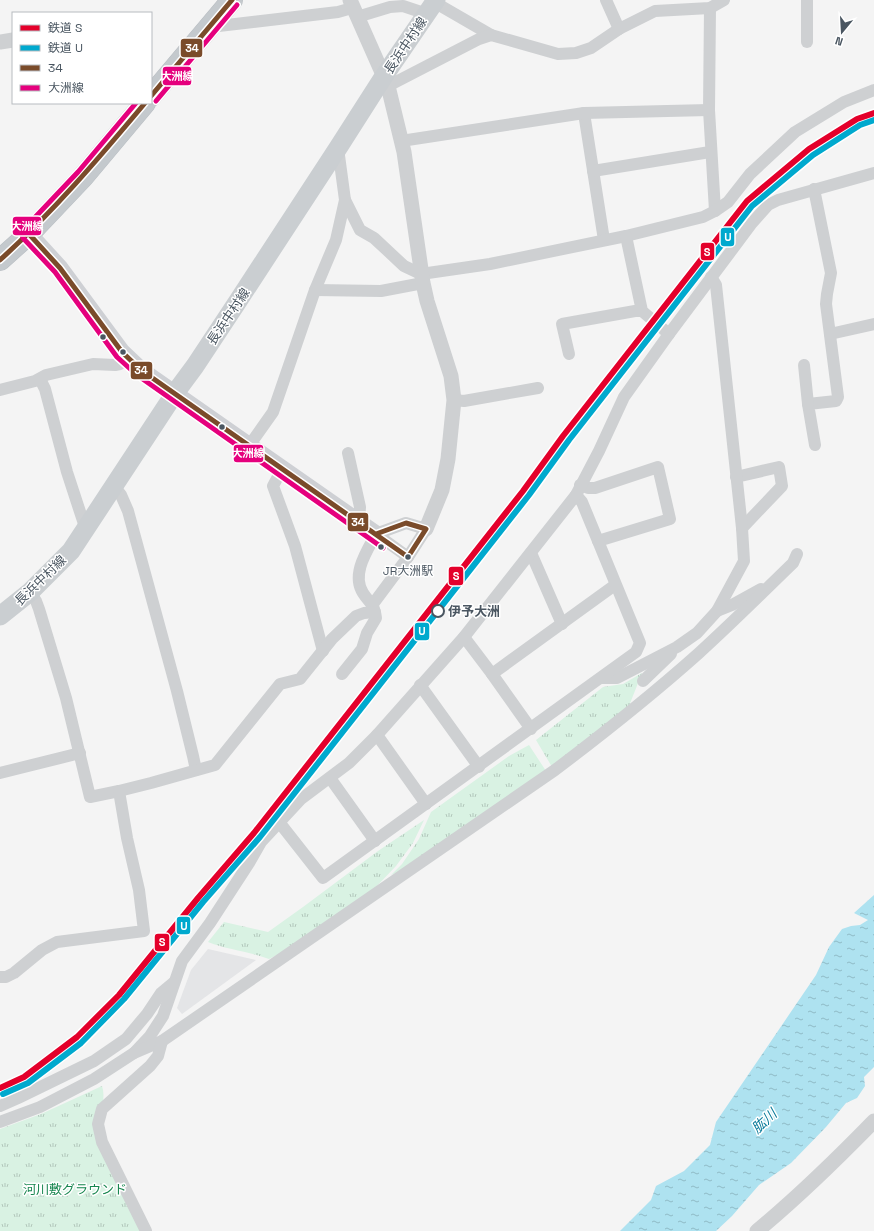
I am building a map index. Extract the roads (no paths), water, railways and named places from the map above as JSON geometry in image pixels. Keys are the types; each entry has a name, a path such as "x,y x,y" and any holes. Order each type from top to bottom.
{"highway":[{"path":"155,84 232,0"},
{"path":"0,260 29,234 83,176 144,104"}],"main road":[{"name":"長浜中村線","path":"0,616 30,592 70,551 175,393 195,366 338,148 386,81 432,5"},
{"path":"29,234 60,268 122,352 141,370 376,534"}],"street":[{"path":"606,0 619,29"},
{"path":"208,27 338,12 353,8 432,5 491,35 558,54 576,53 592,48 619,29 655,11 710,8 724,0"},
{"path":"807,0 807,42"},
{"path":"30,592 39,609 66,698 90,797 152,783 215,765 280,684 300,679 332,639 356,616 374,608 426,529 442,490 448,459 454,400 452,376 427,301 422,278 410,190 401,141 386,81 353,8"},
{"path":"710,8 710,152 715,211"},
{"path":"386,81 491,35"},
{"path":"0,42 12,40"},
{"path":"315,290 381,291 422,278 626,236 703,217 728,202 750,174 795,132 844,102 874,90"},
{"path":"401,141 584,113 709,110"},
{"path":"584,113 604,240"},
{"path":"338,148 345,200 360,230 374,238 404,266 422,278"},
{"path":"593,171 710,152"},
{"path":"134,1053 150,1036 162,1016 182,961 218,911 261,842 301,799 349,763 377,735 464,637 531,553 578,490 599,451 624,396 752,223 768,205 778,200 874,173"},
{"path":"808,404 836,400 838,397 826,294 831,273 814,189"},
{"path":"249,446 273,412 315,290 336,240 345,200"},
{"path":"626,236 642,311 669,334"},
{"path":"600,678 617,678 677,647 697,633 717,611 744,561 742,528 716,285 711,277"},
{"path":"569,354 562,324 634,311 642,311"},
{"path":"830,334 874,324"},
{"path":"0,390 40,379 46,375 93,364 120,364 128,358"},
{"path":"804,365 808,404 815,445"},
{"path":"40,379 45,389 67,472 84,524 87,526"},
{"path":"454,400 464,400 538,388"},
{"path":"348,453 360,507 359,522"},
{"path":"578,490 595,488 658,467 670,520 598,541"},
{"path":"736,477 779,467 782,486 742,528"},
{"path":"282,469 273,486 296,546 323,651"},
{"path":"114,486 121,494 128,511 179,698 196,770"},
{"path":"279,822 323,878 479,767 636,652 640,644 578,490"},
{"path":"342,674 362,649 367,633 376,618 374,608 363,592 358,573 376,534 406,523 426,529"},
{"path":"376,534 408,557"},
{"path":"531,553 562,624"},
{"path":"0,1122 40,1107 94,1079 134,1053 162,1041 302,943 555,770 598,738 698,654 748,608 793,563 797,554"},
{"path":"717,611 732,605 774,582"},
{"path":"492,674 615,585"},
{"path":"464,637 530,729"},
{"path":"644,681 670,656 677,647"},
{"path":"420,685 479,767"},
{"path":"377,735 426,804"},
{"path":"0,773 80,753"},
{"path":"330,778 376,841"},
{"path":"0,977 6,977 14,973 42,950 56,942 144,930 139,890 119,791"},
{"path":"0,1106 94,1061 126,1039 147,1014 161,993 174,982"},
{"path":"146,1231 102,1142 98,1124 102,1109 150,1066 158,1056 162,1041"},
{"path":"757,1231 845,1150 874,1121"}],"water":[{"name":"肱川","path":"874,895 874,1067 864,1077 865,1086 857,1098 846,1103 826,1127 791,1163 759,1185 732,1216 716,1231 620,1231 651,1200 656,1186 684,1171 710,1145 716,1122 816,975 829,947 842,929 860,925 868,920 854,913"}],"rail line":[{"name":"S","path":"0,1088 24,1077 77,1037 119,995 198,898 254,833 523,491 563,436 747,201 809,149 857,119 874,113"},
{"name":"U","path":"3,1094 28,1083 81,1043 124,999 203,902 260,837 529,495 569,440 752,206 813,155 860,125 874,120"}],"place":[{"name":"JR大洲駅","path":"408,557"},
{"name":"伊予大洲","path":"438,611"}],"park label":[{"name":"河川敷グラウンド","path":"75,1189"}]}
